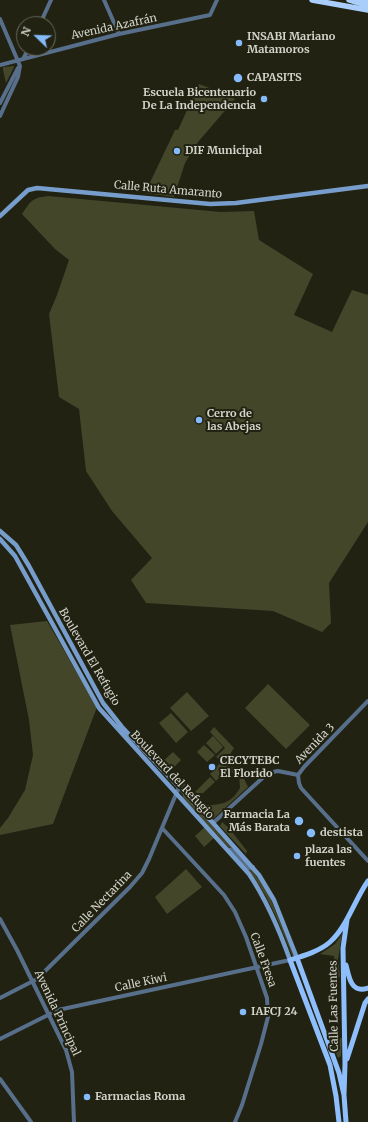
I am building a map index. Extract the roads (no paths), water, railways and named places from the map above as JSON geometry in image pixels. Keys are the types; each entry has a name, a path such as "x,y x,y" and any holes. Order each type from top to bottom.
{"highway":[{"path":"312,0 368,10"},
{"path":"349,0 368,6"},
{"path":"361,0 368,1"}],"main road":[{"name":"Calle Ruta Amaranto","path":"0,216 28,190 37,188 210,204 244,202 368,186"},
{"name":"Boulevard El Refugio","path":"0,531 16,545 29,566 103,703 122,727 213,823 253,868 274,900 298,958"},
{"name":"Boulevard del Refugio","path":"0,539 15,556 99,708 250,874 266,899 279,928 330,1065 339,1122"},
{"path":"290,960 319,949 330,942 348,918 368,881"},
{"name":"Calle Las Fuentes","path":"344,1095 346,1064 343,948 348,918"},
{"path":"343,948 349,980 358,989 363,990 368,988"},
{"path":"298,958 339,1073 344,1095 346,1122"},
{"path":"346,1064 365,1003 368,999"},
{"path":"308,1008 321,1027 323,1027"}],"street":[{"path":"44,16 51,0"},
{"path":"104,0 119,34"},
{"name":"Avenida Azafrán","path":"0,65 119,34 210,15 217,0"},
{"path":"0,19 20,66 18,77 0,116"},
{"path":"0,104 24,58"},
{"name":"Avenida 3","path":"213,823 268,773 278,771 298,775 368,701"},
{"path":"298,775 301,788 368,861"},
{"name":"Calle Nectarina","path":"0,998 37,979 82,936 142,873 179,787"},
{"name":"Calle Fresa","path":"162,828 224,895 235,912 246,937 267,998 268,1012 261,1044 242,1105 235,1122"},
{"path":"229,850 231,850 248,868 253,868"},
{"name":"Avenida Principal","path":"0,919 62,1042 70,1065 74,1122"},
{"name":"Calle Kiwi","path":"0,1039 58,1010 290,960"},
{"path":"0,1079 31,1122"}],"place":[{"name":"INSABI Mariano Matamoros","path":"239,43"},
{"name":"CAPASITS","path":"238,78"},
{"name":"Escuela Bicentenario De La Independencia","path":"264,99"},
{"name":"DIF Municipal","path":"177,151"},
{"name":"Cerro de las Abejas","path":"199,420"},
{"name":"CECYTEBC El Florido","path":"212,767"},
{"name":"Farmacia La Más Barata","path":"299,821"},
{"name":"destista","path":"311,833"},
{"name":"plaza las fuentes","path":"297,856"},
{"name":"IAFCJ 24","path":"243,1012"},
{"name":"Farmacias Roma","path":"87,1097"}]}
